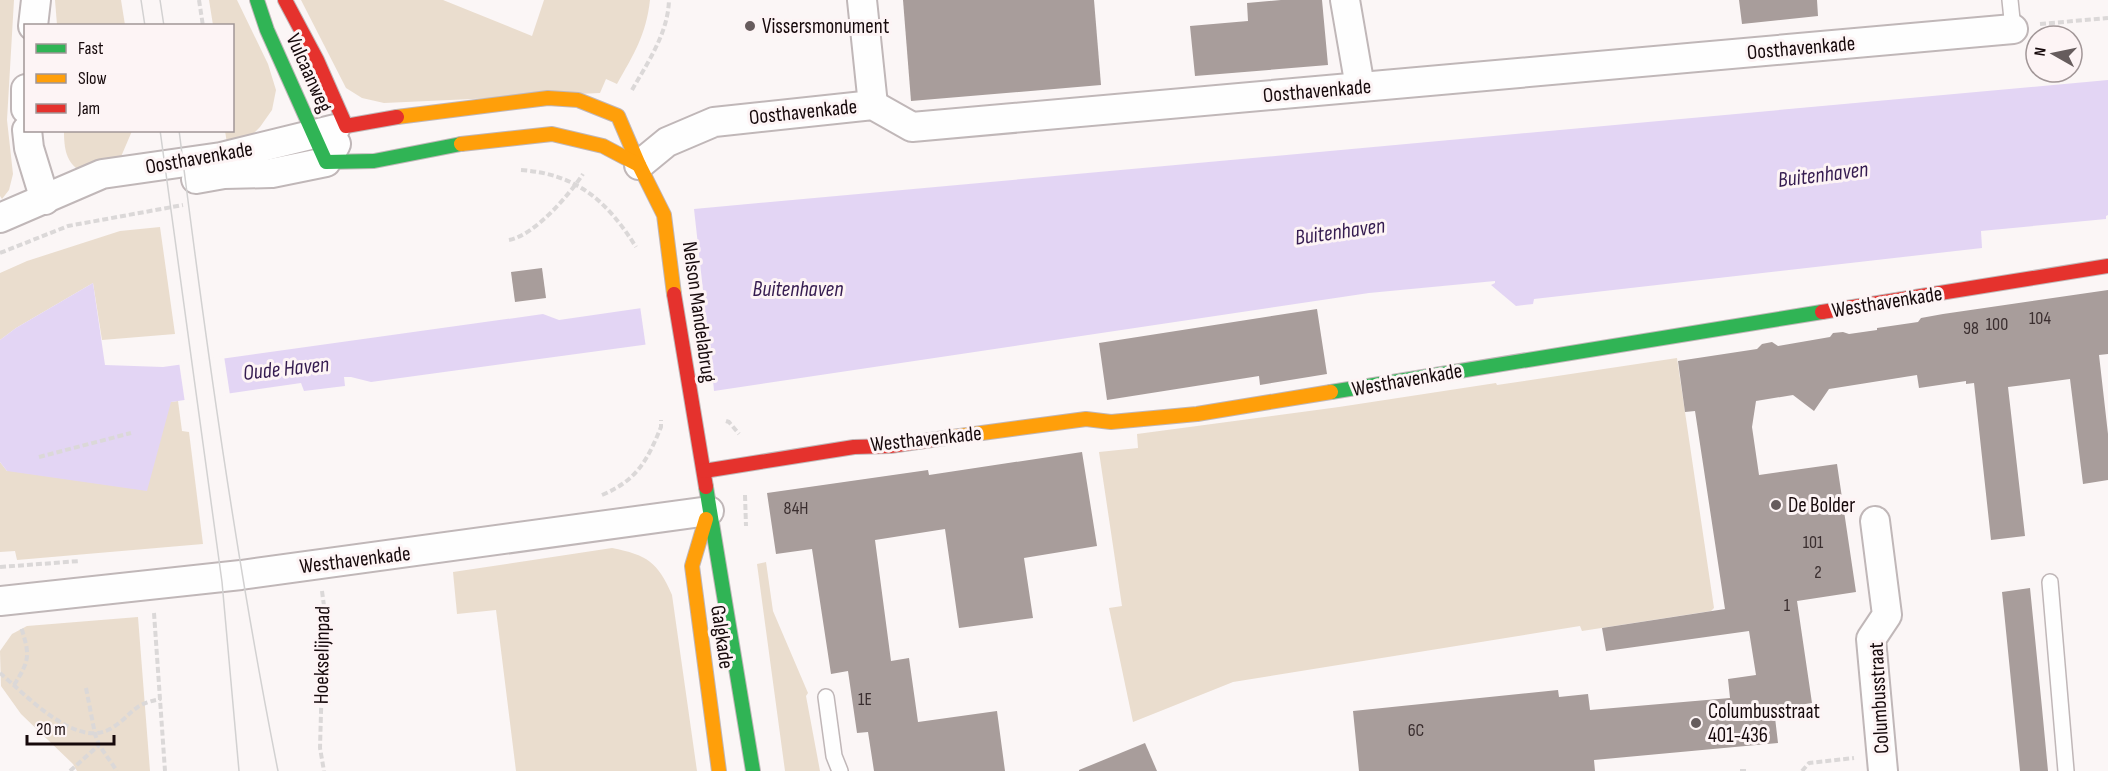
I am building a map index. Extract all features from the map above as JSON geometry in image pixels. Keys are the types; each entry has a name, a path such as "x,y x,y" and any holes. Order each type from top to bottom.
{"main road":[{"name":"Vulcaanweg","path":"257,0 267,30 326,162"},
{"name":"Vulcaanweg","path":"285,0 317,60 346,126"},
{"name":"Oosthavenkade","path":"346,126 403,116 548,98 578,100 618,116 639,165"},
{"name":"Oosthavenkade","path":"326,162 374,161 435,148 552,134 603,146 639,165"},
{"name":"Nelson Mandelabrug","path":"639,165 664,214 675,302 704,471"},
{"name":"Westhavenkade","path":"704,471 854,447 890,446 1086,419 1111,422 1197,414 2108,266"},
{"name":"Galgkade","path":"704,471 753,771"},
{"name":"Galgkade","path":"709,511 692,566 719,771"}],"street":[{"path":"33,24 36,0"},
{"path":"862,0 873,105"},
{"path":"1345,0 1360,87"},
{"name":"Oosthavenkade","path":"639,165 668,142 714,122 873,105 912,128 2013,29"},
{"path":"326,162 346,126"},
{"name":"Oosthavenkade","path":"0,218 102,174 221,157 346,126"},
{"path":"27,132 29,148 50,198"},
{"name":"Oosthavenkade","path":"50,198 104,193 224,174 272,173 326,162"},
{"name":"Westhavenkade","path":"8,600 319,564 709,511"},
{"name":"Columbusstraat","path":"1875,521 1887,615 1871,639 1883,763"}],"lane":[{"path":"2010,0 2013,29"},
{"path":"2050,582 2066,771"},
{"path":"826,697 834,756 840,771"}],"path":[{"path":"199,0 203,24"},
{"path":"2045,23 2108,18"},
{"path":"509,240 515,239 546,218 577,184 596,198 623,228 636,247 639,258"},
{"name":"Oosthavenkade","path":"0,253 68,226 159,208"},
{"path":"595,496 628,481 642,466 661,427"},
{"path":"39,457 131,433"},
{"name":"Hoekselijnpad","path":"319,564 324,606 320,748 324,771"},
{"path":"152,585 165,771"},
{"path":"8,600 28,647 26,667 14,685"},
{"path":"0,673 63,724 78,731 95,734 110,730 144,702 161,699"},
{"path":"86,688 99,745 117,771"},
{"path":"70,771 99,745"},
{"path":"1802,771 1809,762 1883,763"},
{"path":"1740,771 1746,771"}],"shaded area":[{"path":"0,0 14,0 7,120 13,174 9,190 2,199 0,196"},
{"path":"55,0 121,0 125,24 57,24"},
{"path":"209,0 237,0 268,64 276,90 272,110 260,127 249,138 227,143 225,132 234,132 234,24 213,24"},
{"path":"301,0 443,0 532,36 544,0 650,0 642,34 629,63 617,84 606,79 600,93 384,103 362,98 346,88"},
{"path":"64,132 132,132 120,159 81,172 72,164 65,144"},
{"path":"160,227 175,334 102,340 93,283 16,328 0,340 0,273 27,261 120,231"},
{"path":"1677,358 1714,608 1711,611 1582,631 1580,626 1233,682 1133,722 1109,608 1122,606 1099,452 1138,448 1137,434"},
{"path":"178,401 182,431 189,432 203,544 17,560 15,551 0,552 0,462 7,471"},
{"path":"612,548 643,557 650,562 662,575 672,595 697,771 516,771 496,610 457,614 453,572"},
{"path":"766,562 773,611 808,693 806,696 820,771 785,771 757,564"},
{"path":"138,617 150,771 77,771 73,764 21,714 1,686 0,651 12,634 27,626"}],"water":[{"name":"Buitenhaven","path":"2108,80 2108,215 2106,219 1981,231 1982,248 1534,299 1533,304 1516,306 1491,285 1495,281 1369,293 714,391 709,336 371,382 344,377 345,386 304,391 301,383 171,402 147,491 7,471 0,462 0,340 16,328 93,283 105,365 163,367 543,314 559,320 704,299 694,209 2084,84"}],"pier":[{"path":"703,297 709,340 646,348 640,306"},
{"path":"224,356 230,395 185,403 179,362"}],"building":[{"path":"903,0 1094,0 1101,85 911,101"},
{"path":"1322,0 1328,65 1195,76 1190,26 1248,21 1247,3"},
{"path":"1739,0 1817,0 1818,16 1742,24"},
{"path":"542,268 546,298 515,302 511,272"},
{"path":"2108,290 2108,354 2099,355 2108,434 2108,480 2083,484 2070,379 2008,387 2025,536 1991,540 1974,383 1966,384 1966,381 1919,388 1917,375 1829,389 1814,411 1793,395 1756,401 1752,427 1759,475 1837,464 1856,592 1797,601 1812,703 1774,709 1778,743 1594,760 1595,771 1359,771 1353,711 1558,690 1559,697 1588,694 1590,710 1730,698 1728,679 1756,675 1749,631 1606,651 1602,628 1725,609 1695,411 1685,412 1678,361 1757,349 1762,344 1772,342 1778,346 1830,337 1833,333 1849,334 1877,330 1877,328 1918,322 1921,318 1943,314"},
{"path":"1317,309 1327,374 1260,385 1259,376 1107,400 1099,343"},
{"path":"1082,452 1097,546 1024,558 1033,618 959,628 945,529 875,540 891,661 909,658 918,722 997,711 1005,771 874,771 868,732 857,733 848,671 831,674 812,549 776,554 767,493 928,470 929,475"},
{"path":"2030,588 2048,771 2020,771 2002,592"},
{"path":"1145,743 1157,771 1079,771 1079,770"}],"tram line":[{"path":"141,0 145,24"},
{"path":"160,0 164,24"},
{"path":"160,132 222,582 239,771"},
{"path":"179,132 223,452 278,771"}],"traffic: fast":[{"path":"257,0 267,30 326,162 374,161 461,144"},
{"path":"1331,392 1822,312"},
{"path":"706,487 753,771"}],"traffic: slow":[{"path":"397,117 548,98 578,100 618,116 664,215 674,294"},
{"path":"461,144 552,134 603,146 639,165"},
{"path":"945,438 1086,419 1111,422 1197,414 1331,392"},
{"path":"706,519 692,566 719,771"}],"traffic: jam":[{"path":"285,0 317,60 346,126 397,117"},
{"path":"1822,312 2108,266"},
{"path":"674,294 706,487"},
{"path":"704,471 854,447 890,446 945,438"}],"place":[{"name":"Vissersmonument","path":"750,26"},
{"name":"De Bolder","path":"1776,505"},
{"name":"Columbusstraat 401-436","path":"1696,723"}],"water label":[{"name":"Oude Haven","path":"286,369"}]}
